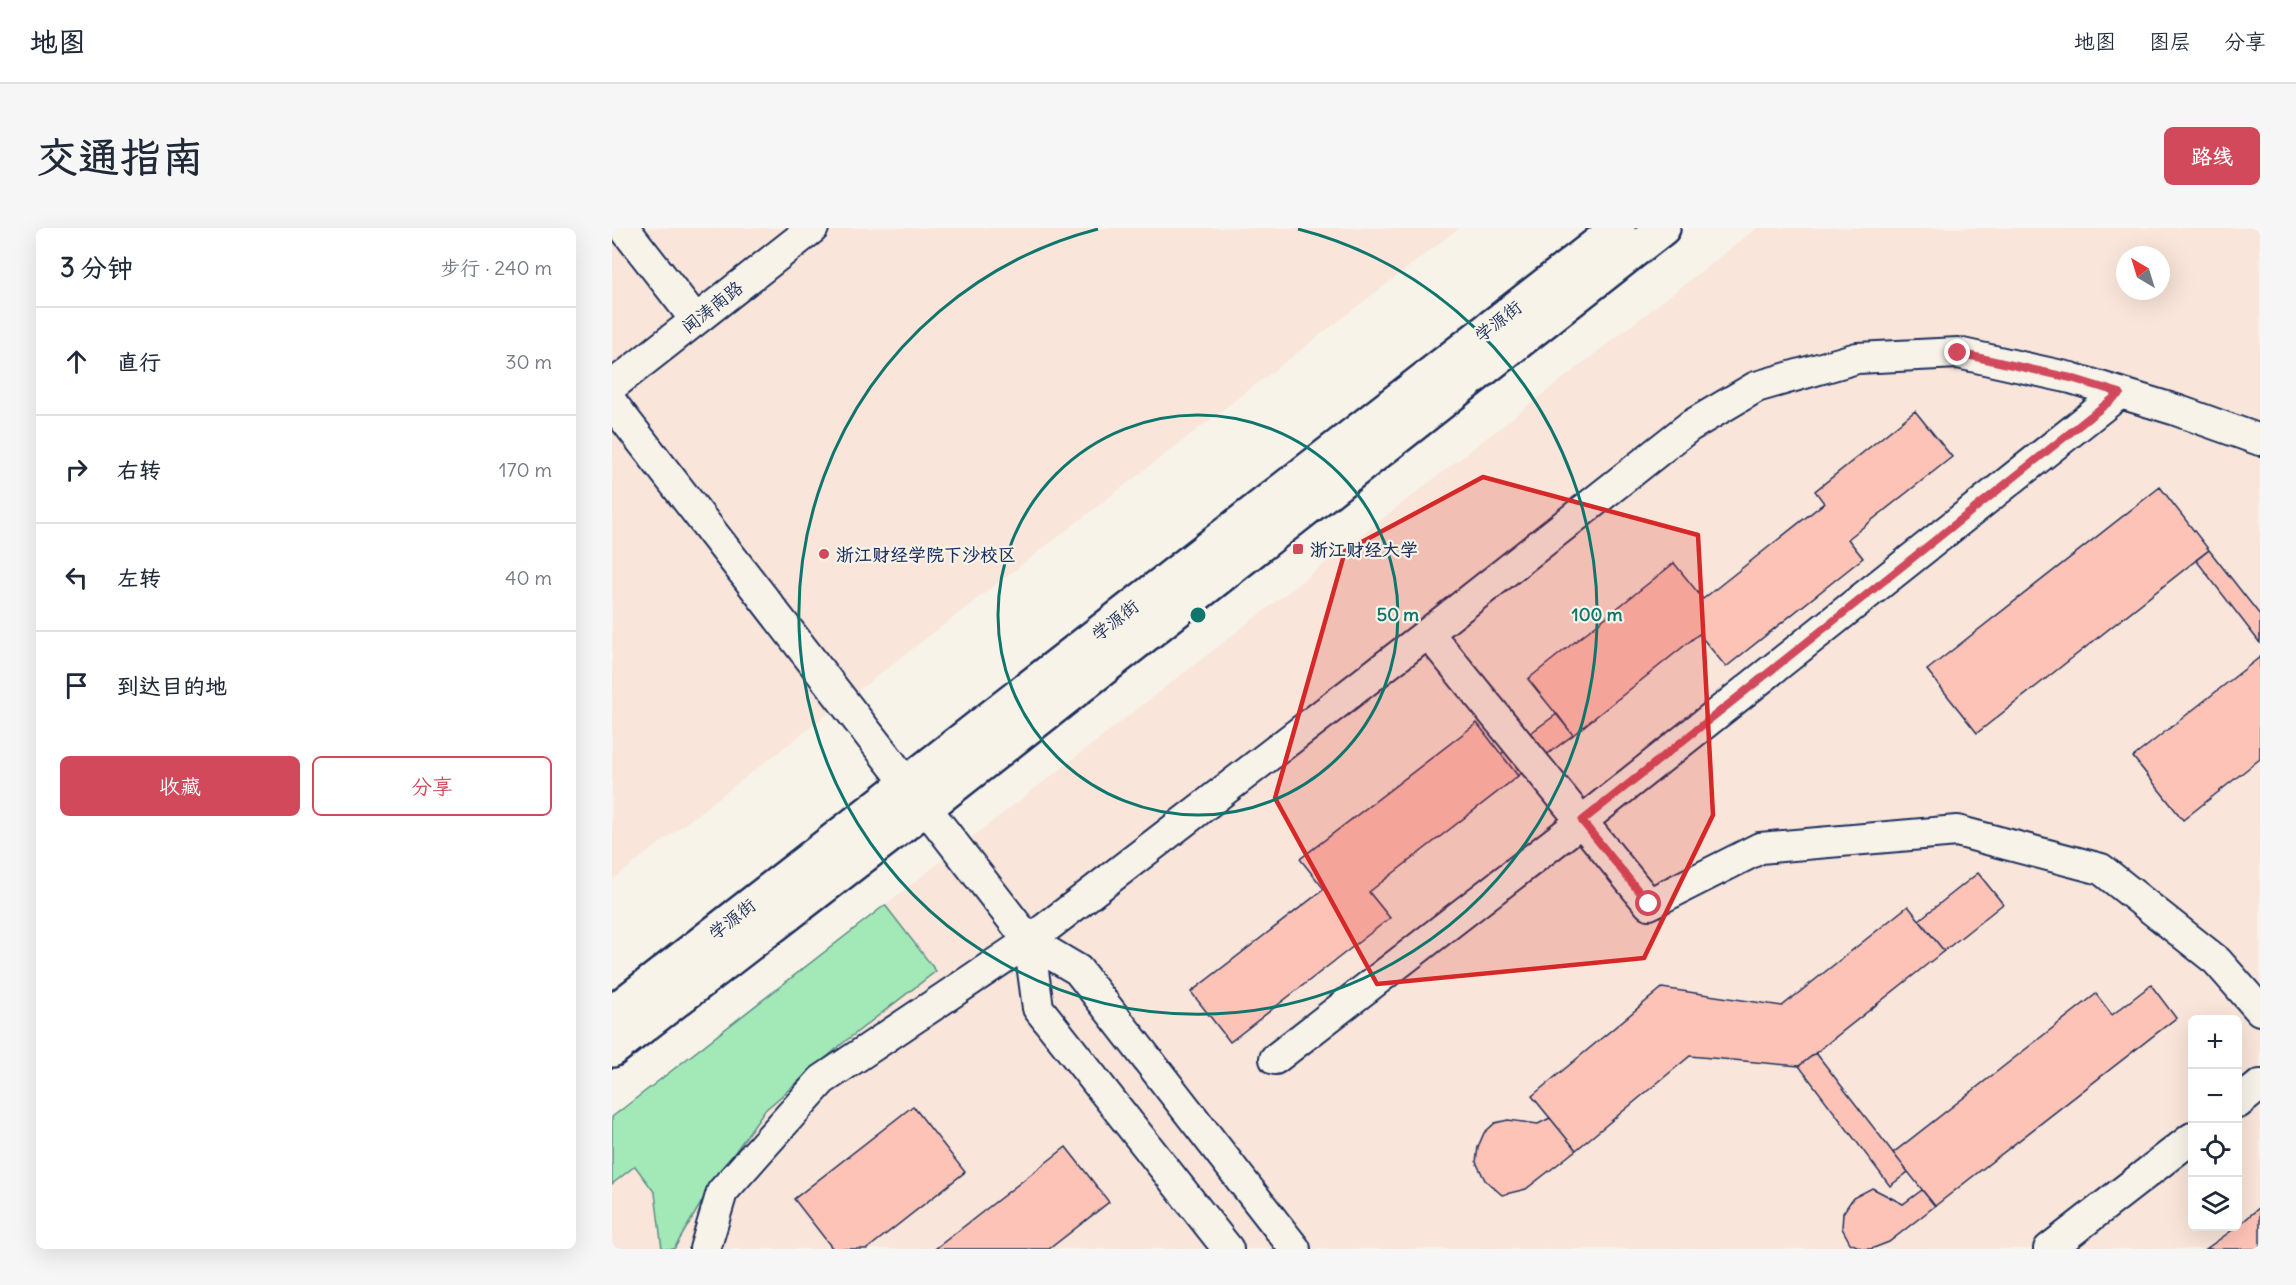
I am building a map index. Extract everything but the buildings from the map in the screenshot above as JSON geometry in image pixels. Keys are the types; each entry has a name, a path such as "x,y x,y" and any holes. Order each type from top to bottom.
{"main road":[{"name":"学源街","path":"612,1013 918,794 1618,228"},
{"path":"612,1050 918,794 1663,228"}],"street":[{"path":"624,228 695,319"},
{"name":"闻涛南路","path":"612,386 813,228"},
{"path":"705,1249 722,1192 822,1080 1029,941 1428,633 1690,426 1756,387 1857,358 1958,353 2071,378 2260,440"},
{"path":"1275,1059 1582,821 2120,393"},
{"path":"612,403 918,794 1029,941 1078,970 1295,1249"},
{"path":"1428,633 1649,904 1760,848 1957,831 2101,869 2217,961 2260,1010"},
{"path":"1029,941 1038,1008 1228,1249"},
{"path":"2242,1099 2260,1085"},
{"path":"2049,1249 2188,1142"}],"highlighted area":[{"path":"1483,477 1698,535 1713,815 1644,958 1377,984 1275,798 1345,551"}],"shaded area":[{"name":"浙江财经学院下沙校区","path":"612,228 1459,228 612,880"},
{"path":"1757,228 2260,228 2260,1249 612,1249 612,1117"}],"green space":[{"path":"885,905 936,971 843,1043 764,1111 711,1186 674,1249 662,1249 655,1193 635,1166 612,1184 612,1117"}],"place":[{"name":"浙江财经大学","path":"1298,549"},
{"name":"浙江财经学院下沙校区","path":"824,554"}],"route":[{"path":"1649,904 1582,821 2120,393 2071,378 1958,353"}]}
